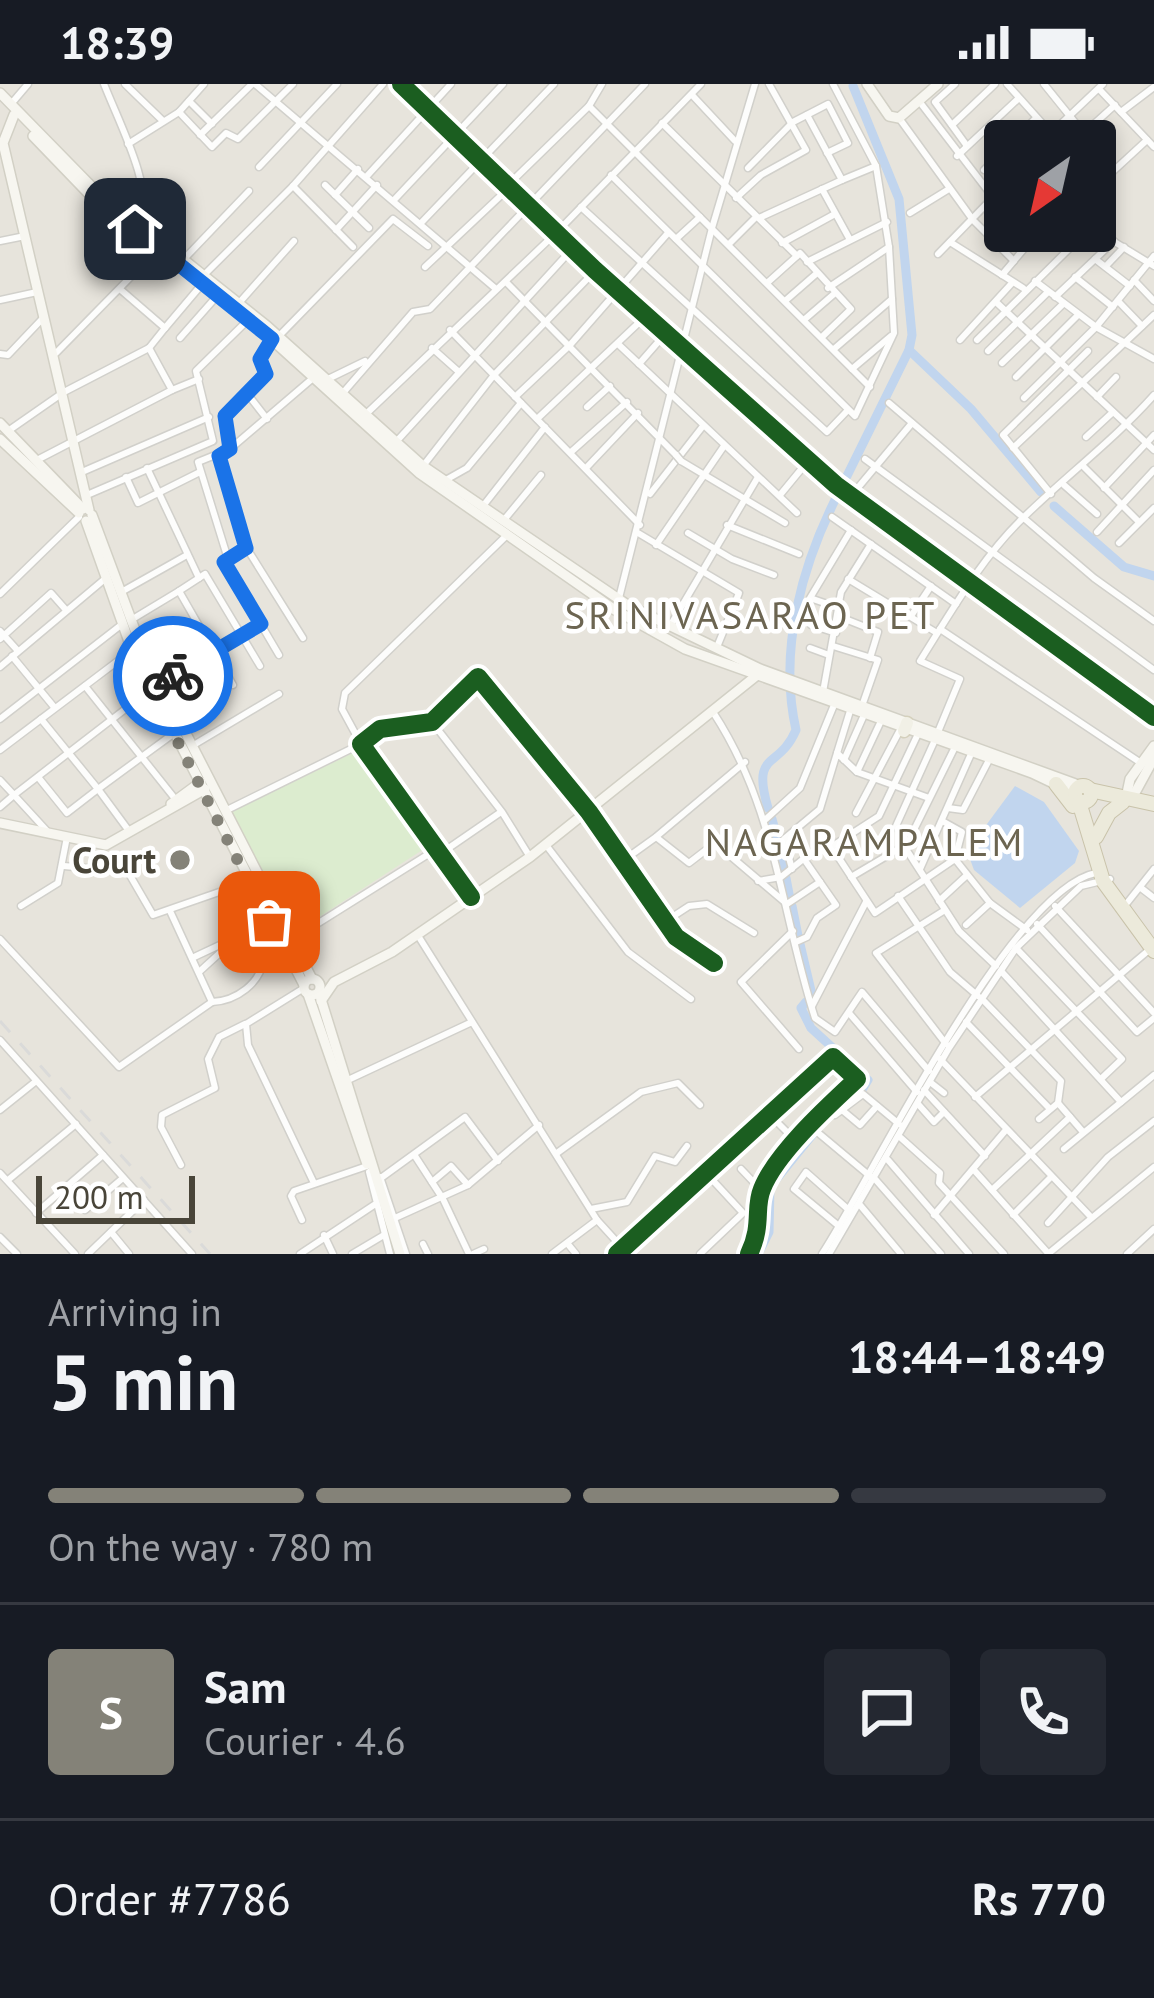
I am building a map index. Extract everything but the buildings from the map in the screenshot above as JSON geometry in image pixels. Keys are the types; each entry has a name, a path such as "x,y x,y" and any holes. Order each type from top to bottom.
{"highway":[{"path":"1056,784 1091,831"},
{"path":"1153,946 1104,876 1084,795 1154,807"},
{"path":"1091,831 1127,800"},
{"path":"1104,876 1153,946"}],"street":[{"path":"28,84 6,103 2,148 56,353 87,495 85,514 106,578 173,734 205,784 311,987 373,1171 395,1218 397,1250"},
{"path":"104,84 128,144 143,231 159,248 239,303 409,465 685,649 776,680"},
{"path":"108,94 120,84 163,121"},
{"path":"128,144 179,112 203,84"},
{"path":"200,135 254,84 496,289"},
{"path":"179,112 212,147 226,134 238,139 293,84"},
{"path":"259,167 337,84"},
{"path":"3,431 64,392 149,348 203,279 293,187 383,84"},
{"path":"401,84 596,270 808,461 1154,717"},
{"path":"367,176 451,84"},
{"path":"394,200 458,138 503,84"},
{"path":"421,223 554,84"},
{"path":"425,267 589,106 602,84"},
{"path":"342,394 413,311 430,309 645,84"},
{"path":"364,415 557,232 701,84"},
{"path":"617,604 702,265 755,84"},
{"path":"736,198 761,176 806,149 770,84"},
{"path":"611,175 855,416 894,333 889,247 875,166 833,84"},
{"path":"867,84 889,116 899,118 973,220 1014,261"},
{"path":"899,118 938,84"},
{"path":"955,84 935,102 968,147"},
{"path":"952,125 995,84"},
{"path":"1007,84 1039,120"},
{"path":"1044,84 1074,120"},
{"path":"1078,84 1087,95"},
{"path":"1063,120 1101,86 1154,147"},
{"path":"1102,120 1154,87"},
{"path":"693,96 736,142"},
{"path":"956,156 1019,98"},
{"path":"188,100 212,124"},
{"path":"919,101 984,189"},
{"path":"6,103 87,192 184,259 218,295 507,530"},
{"path":"748,168 794,122 828,104 848,143 827,153"},
{"path":"589,106 870,387"},
{"path":"807,116 842,180"},
{"path":"1033,120 1036,117"},
{"path":"662,123 797,256"},
{"path":"1116,168 1147,140"},
{"path":"729,244 757,217 875,166"},
{"path":"335,195 358,169"},
{"path":"325,185 369,228"},
{"path":"336,230 377,185"},
{"path":"293,187 353,247"},
{"path":"822,189 849,238"},
{"path":"184,259 249,190"},
{"path":"910,213 949,190"},
{"path":"581,207 827,432 847,411"},
{"path":"938,254 984,208"},
{"path":"782,243 835,214"},
{"path":"443,482 467,468 518,400 642,261 700,217"},
{"path":"230,449 225,416 266,374 260,359 275,338 393,219 428,246"},
{"path":"807,262 887,222"},
{"path":"0,241 26,236"},
{"path":"239,303 294,241"},
{"path":"950,242 1024,288"},
{"path":"1024,398 1096,328 1152,261 1116,242"},
{"path":"804,320 831,291 889,247"},
{"path":"1106,267 1124,247"},
{"path":"56,353 159,248"},
{"path":"395,442 528,303 573,248"},
{"path":"1001,275 1021,252"},
{"path":"977,340 1024,288 1067,252"},
{"path":"988,351 1102,252"},
{"path":"767,283 800,253 851,309 821,337"},
{"path":"1095,259 1154,301"},
{"path":"423,466 494,375 596,270"},
{"path":"785,301 816,274"},
{"path":"1075,277 1142,326"},
{"path":"1035,281 1096,328 1152,356"},
{"path":"506,282 678,458 785,523"},
{"path":"960,340 1012,283"},
{"path":"121,289 165,328"},
{"path":"0,300 41,291"},
{"path":"180,338 218,295"},
{"path":"834,350 892,299"},
{"path":"996,302 1154,450"},
{"path":"1002,363 1063,304"},
{"path":"0,354 8,355 46,315"},
{"path":"1012,448 1154,315"},
{"path":"537,419 647,316"},
{"path":"1016,377 1078,316"},
{"path":"87,495 213,441 196,371 248,320"},
{"path":"450,329 587,467 656,545 739,593 716,650"},
{"path":"639,364 666,333"},
{"path":"852,369 894,333"},
{"path":"618,344 797,514"},
{"path":"149,348 172,390"},
{"path":"432,348 459,372"},
{"path":"1051,494 1003,435 1088,351"},
{"path":"326,380 368,360"},
{"path":"1097,397 1117,377"},
{"path":"228,559 198,462 230,449 313,378"},
{"path":"35,461 199,379"},
{"path":"587,407 610,386"},
{"path":"1121,1102 945,910 896,826 960,679 920,661 970,584 1022,518 1084,467 1154,395"},
{"path":"249,396 267,419"},
{"path":"571,452 626,402"},
{"path":"889,403 1022,518 1154,621"},
{"path":"1087,437 1113,412"},
{"path":"587,467 638,413"},
{"path":"82,472 209,417"},
{"path":"851,496 912,423"},
{"path":"480,509 545,426"},
{"path":"646,500 703,426"},
{"path":"3,431 85,514 120,592 126,623"},
{"path":"3,431 85,514"},
{"path":"1104,488 1154,435"},
{"path":"656,545 724,446"},
{"path":"219,456 246,548 303,638"},
{"path":"865,459 1154,670"},
{"path":"779,495 808,461"},
{"path":"1084,467 1139,522"},
{"path":"147,468 199,578"},
{"path":"1096,532 1154,470"},
{"path":"126,477 138,503 201,472"},
{"path":"471,897 342,709 345,693 507,530 541,476"},
{"path":"668,629 758,477"},
{"path":"1064,484 1097,514"},
{"path":"1119,543 1154,508"},
{"path":"0,594 85,514"},
{"path":"832,517 956,604"},
{"path":"728,525 779,550 799,554"},
{"path":"851,530 810,598 878,632 870,658"},
{"path":"688,533 774,574"},
{"path":"823,692 848,579 871,544"},
{"path":"246,548 224,562 279,655"},
{"path":"120,592 187,555"},
{"path":"0,719 126,623 205,574 260,666"},
{"path":"0,667 106,578"},
{"path":"848,579 939,631 1141,763"},
{"path":"911,616 931,586"},
{"path":"179,591 233,685"},
{"path":"54,707 1,635 52,593 65,610"},
{"path":"617,604 834,705 863,711 881,722 1084,795"},
{"path":"0,807 155,686 261,624"},
{"path":"811,625 836,633"},
{"path":"0,750 84,685 163,636 203,704"},
{"path":"810,648 878,660 844,760"},
{"path":"220,813 362,744 380,729 432,722 478,676 589,812 676,937 714,963"},
{"path":"181,1165 161,1127 162,1115 218,1086 208,1059 219,1037 311,987 334,982 418,934 546,845 756,676"},
{"path":"84,685 173,805"},
{"path":"155,686 192,746 205,784"},
{"path":"798,688 823,692 907,730"},
{"path":"192,746 279,694"},
{"path":"766,819 800,788 834,705"},
{"path":"792,868 784,839 820,808 850,711"},
{"path":"713,712 746,762 766,819 817,1021 832,1032 864,993 929,1071"},
{"path":"40,719 132,834"},
{"path":"432,722 502,812 530,857"},
{"path":"857,772 881,722"},
{"path":"856,813 907,730"},
{"path":"832,847 875,819 896,785 907,730"},
{"path":"38,777 67,813 173,734"},
{"path":"936,738 954,749 1084,795"},
{"path":"1127,800 1141,763 1154,746"},
{"path":"850,877 905,845 954,749"},
{"path":"837,753 857,772 929,798"},
{"path":"922,873 971,754"},
{"path":"1127,800 1154,758"},
{"path":"948,808 963,810 989,760"},
{"path":"624,860 746,762"},
{"path":"0,780 49,833"},
{"path":"0,823 106,845 132,834 205,784"},
{"path":"301,934 502,812"},
{"path":"220,813 248,882 282,946 311,987"},
{"path":"942,821 962,832 955,859 966,876 990,903 1027,930"},
{"path":"20,906 58,883 67,837"},
{"path":"656,837 689,863 715,843 787,904"},
{"path":"758,881 782,877 827,840 875,913 922,873 955,859"},
{"path":"546,845 628,952 692,999"},
{"path":"796,942 808,937 817,918 836,904 804,859"},
{"path":"64,866 125,870 149,914 170,911 248,882"},
{"path":"1127,903 1154,869"},
{"path":"939,901 966,876"},
{"path":"999,969 1027,930 1081,886 1104,876"},
{"path":"833,1243 850,1210 901,1138 929,1071 1027,930 1072,884 1104,876"},
{"path":"787,904 820,882"},
{"path":"1141,888 1154,898"},
{"path":"898,896 950,972 1061,1081 1054,1106 1039,1119"},
{"path":"811,1007 866,902"},
{"path":"966,925 990,903"},
{"path":"666,921 689,906 707,904 754,933"},
{"path":"1036,924 1137,1032 1154,1016 1055,906"},
{"path":"945,910 877,952 946,1044"},
{"path":"170,911 212,1002"},
{"path":"192,958 269,922"},
{"path":"793,931 741,982 799,1049"},
{"path":"418,934 597,1220 623,1252 833,1057 857,1079 810,1126 761,1190 761,1229 749,1254"},
{"path":"0,939 119,1067 212,1002 250,985 262,958 282,946"},
{"path":"975,1097 1153,946"},
{"path":"199,972 222,952 250,948 262,958"},
{"path":"1016,948 1122,1060 1102,1078"},
{"path":"311,987 334,982"},
{"path":"826,1254 860,1205 899,1124 930,1082 946,1044 980,998"},
{"path":"848,1011 986,1156"},
{"path":"348,1080 472,1022"},
{"path":"966,1022 1084,1133"},
{"path":"246,1024 248,1045 313,1181"},
{"path":"0,1042 192,1254"},
{"path":"940,1059 1091,1217"},
{"path":"338,1067 348,1080 397,1250"},
{"path":"1064,1149 1154,1076"},
{"path":"0,1110 35,1081"},
{"path":"930,1082 944,1093"},
{"path":"557,1153 640,1091 678,1083 700,1105"},
{"path":"828,1107 836,1114 863,1094 899,1124"},
{"path":"917,1104 934,1122 944,1112"},
{"path":"842,1110 860,1125 877,1106"},
{"path":"771,1116 797,1142"},
{"path":"302,1220 292,1193 313,1181 373,1171 415,1156 465,1117 499,1162"},
{"path":"992,1190 1070,1117"},
{"path":"1048,1223 1070,1196 1154,1121"},
{"path":"8,1180 76,1124"},
{"path":"395,1218 467,1185 539,1125"},
{"path":"810,1126 873,1178 941,1254"},
{"path":"934,1216 1006,1131"},
{"path":"901,1138 940,1173 939,1183 1004,1254"},
{"path":"592,1209 627,1202 655,1156 675,1162 687,1146"},
{"path":"36,1213 104,1155"},
{"path":"415,1156 471,1254 484,1249"},
{"path":"888,1160 968,1254"},
{"path":"432,1182 451,1166 467,1185"},
{"path":"974,1170 1048,1254 1154,1167"},
{"path":"741,1169 761,1190"},
{"path":"373,1171 374,1205 384,1234 397,1250"},
{"path":"840,1227 794,1189 806,1172 850,1210"},
{"path":"0,1173 75,1254"},
{"path":"700,1254 742,1213 706,1173"},
{"path":"1013,1214 1051,1177"},
{"path":"85,1210 123,1178"},
{"path":"88,1254 144,1200"},
{"path":"300,1254 374,1205"},
{"path":"860,1205 901,1254"},
{"path":"552,1254 597,1220"},
{"path":"1127,1254 1154,1229"},
{"path":"111,1232 130,1254"},
{"path":"352,1254 384,1234"},
{"path":"324,1235 333,1254"},
{"path":"0,1237 17,1254"},
{"path":"567,1243 576,1254"},
{"path":"833,1243 843,1254"},
{"path":"423,1244 428,1254"}],"shaded area":[{"path":"0,84 1154,84 1154,1254 0,1254"}],"green space":[{"path":"361,749 430,845 296,932 231,812"}],"water":[{"path":"1015,786 1044,802 1079,851 1075,863 1020,908 974,870 967,851"}],"waterway":[{"path":"843,484 912,335 899,199 853,86"},
{"path":"909,350 971,409 1041,492"},
{"path":"768,808 765,768 796,730 790,669 797,608 814,548 839,492"},
{"path":"1054,506 1124,567 1154,576"},
{"path":"772,819 785,869"},
{"path":"786,878 790,899"},
{"path":"792,906 798,936"},
{"path":"800,944 812,995"},
{"path":"806,1002 801,1008 811,1028 868,1080 860,1093 834,1108"},
{"path":"818,1128 829,1114"},
{"path":"758,1254 769,1232 770,1187 813,1134"}],"railway":[{"path":"0,1021 210,1254"}],"cycle path":[{"path":"401,84 595,270 836,485 1154,717"},
{"path":"471,897 361,744 380,729 432,722 478,677 589,812 676,937 714,963"},
{"path":"617,1254 833,1057 857,1079 804,1130 769,1175 749,1254"}],"way so far":[{"path":"173,676 151,689 269,922"}],"place":[{"name":"Court","path":"180,860"}],"district":[{"name":"SRINIVASARAO PET","path":"751,615"},
{"name":"NAGARAMPALEM","path":"865,842"}],"route":[{"path":"135,229 272,339 260,359 266,374 225,416 230,449 219,456 246,548 224,562 261,624 173,676"}]}
